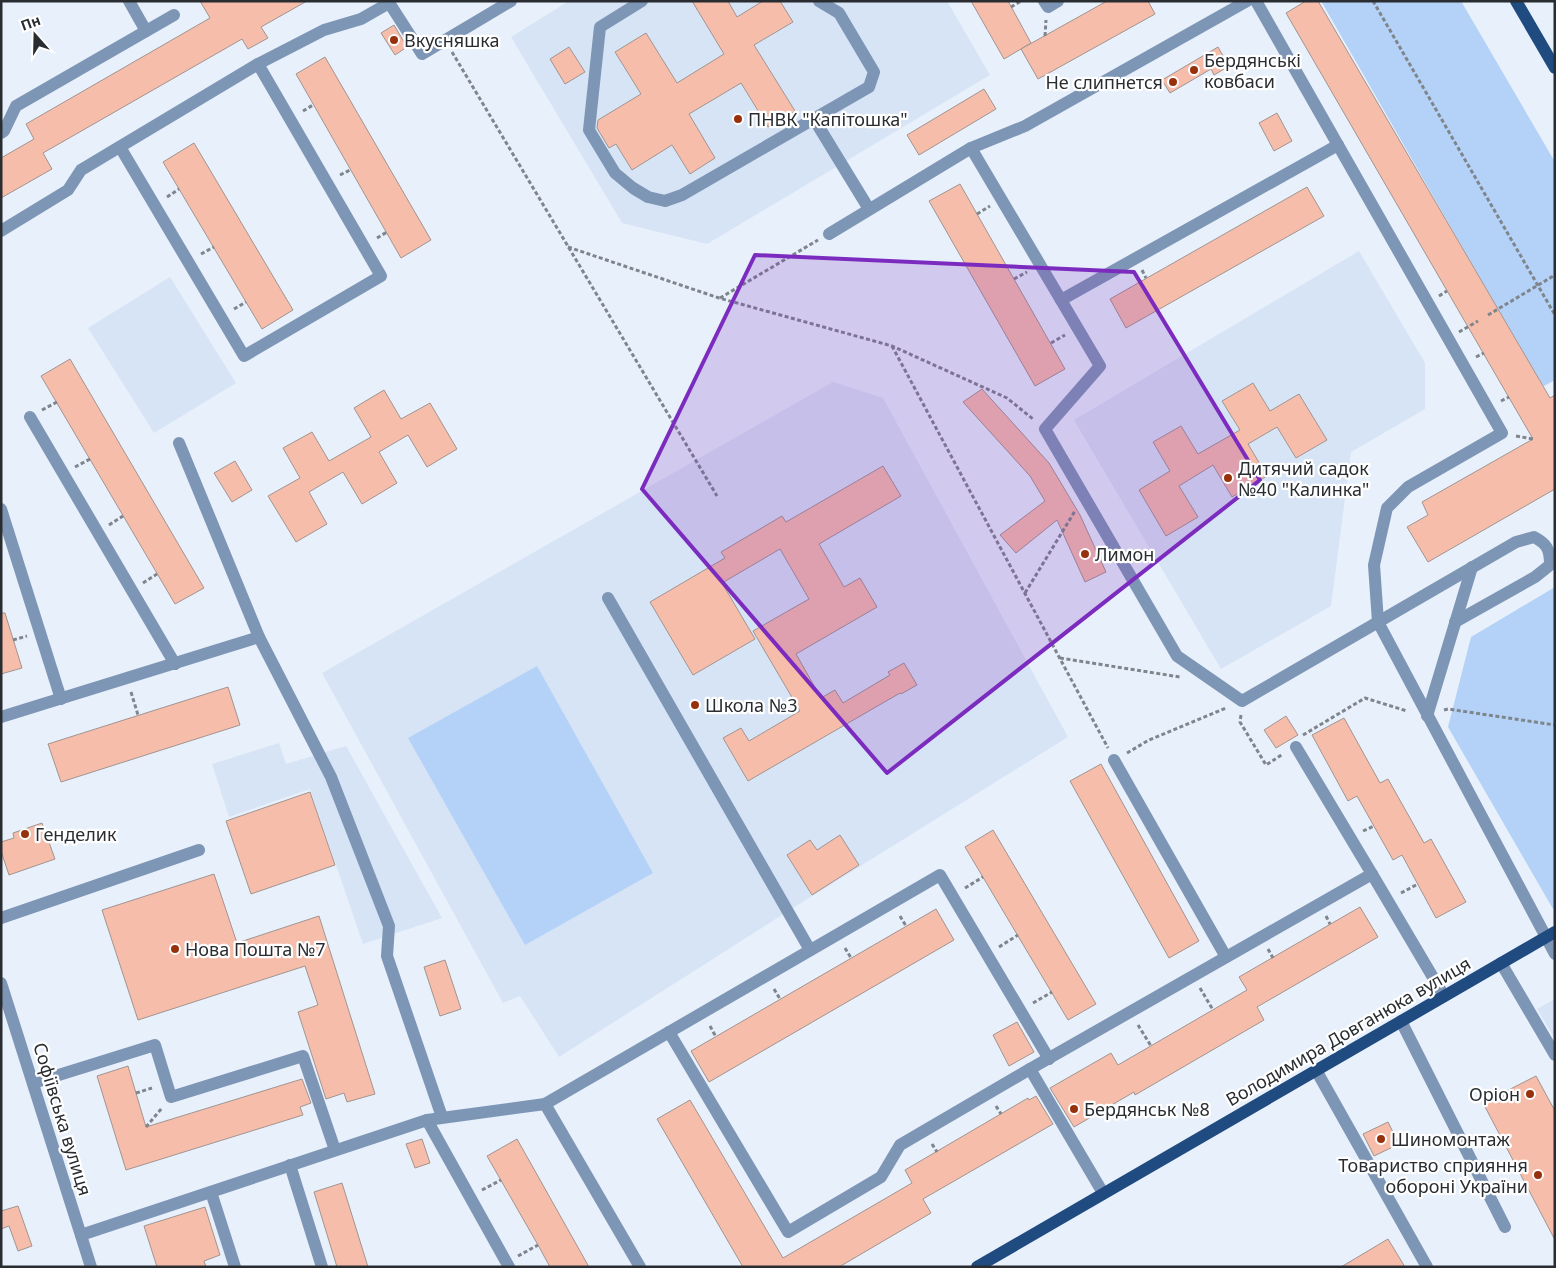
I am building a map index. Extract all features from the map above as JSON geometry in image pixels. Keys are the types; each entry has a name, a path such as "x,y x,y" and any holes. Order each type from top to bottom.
{"main road":[{"path":"1516,1 1555,68"},
{"name":"Володимира Довганюка вулиця","path":"986,1265 1104,1193 1550,934"}],"street":[{"path":"129,1 146,31"},
{"path":"1,231 68,190 81,170 258,64 324,30 361,19 389,2 422,54 511,1"},
{"path":"642,1 600,27 589,130 615,173 633,188 648,196 665,201 682,195 869,87 874,72 839,12 819,1"},
{"path":"1044,1 1048,7 1058,1"},
{"path":"829,234 971,148 1025,126 1247,1"},
{"path":"1256,1 1502,433 1408,487 1387,508 1374,566 1378,622 1427,716 1550,934 1555,954"},
{"path":"1,133 4,132 16,106 174,14"},
{"path":"120,147 244,356 380,276 258,64"},
{"path":"814,119 869,209"},
{"path":"1061,300 1338,145"},
{"path":"971,148 1100,366 1045,429 1177,656 1242,701 1516,542 1534,537 1546,544 1550,552 1550,565 1535,578 1455,622"},
{"path":"30,417 175,664"},
{"path":"179,443 259,637 331,777 389,926 387,956 442,1117"},
{"path":"1,509 61,700"},
{"path":"1427,716 1472,567"},
{"path":"608,598 810,950"},
{"path":"1,717 61,700 259,637"},
{"path":"1296,746 1444,996"},
{"path":"1114,760 1226,958"},
{"path":"1,918 199,850"},
{"path":"669,1032 788,1232 881,1177 900,1145 1372,874"},
{"path":"81,1235 427,1120 545,1104 940,875 1049,1058"},
{"path":"1501,963 1555,1055"},
{"name":"Софіївська вулиця","path":"1,983 91,1267"},
{"path":"1401,1021 1505,1227"},
{"path":"33,1083 155,1045 171,1097 303,1056 335,1150"},
{"path":"1030,1069 1104,1193"},
{"path":"1316,1070 1427,1267"},
{"path":"545,1104 640,1267"},
{"path":"427,1120 508,1265"},
{"path":"290,1165 322,1267"},
{"path":"211,1192 235,1267"}],"path":[{"path":"1011,7 1021,1"},
{"path":"1373,1 1555,315"},
{"path":"446,40 567,247 717,496"},
{"path":"720,298 829,234"},
{"path":"567,247 720,298 892,346 1007,398 1045,429"},
{"path":"1488,315 1555,275"},
{"path":"892,346 1114,760 1149,740 1242,701 1240,722 1266,764 1296,746 1304,733 1365,698 1427,716 1448,709 1555,725"},
{"path":"1025,594 1084,496"},
{"path":"1059,658 1186,678"},
{"path":"127,679 138,715"},
{"path":"953,895 983,877"},
{"path":"987,954 1018,935"},
{"path":"1193,976 1212,1010"},
{"path":"1020,1010 1052,992"},
{"path":"1131,1012 1151,1046"},
{"path":"146,1127 171,1097"},
{"path":"470,1197 501,1180"},
{"path":"508,1265 538,1245"}],"highlighted area":[{"path":"755,255 1134,272 1260,480 887,773 642,489"}],"shaded area":[{"name":"ПНВК \"Капітошка\"","path":"569,1 947,1 990,75 707,244 622,223 511,37"},
{"path":"1321,1 1461,1 1555,162 1555,380 1544,386 1542,384"},
{"name":"Дитячий садок №40 \"Калинка\"","path":"1359,251 1425,363 1425,409 1351,452 1331,606 1221,669 1074,420"},
{"path":"170,277 236,383 154,433 88,328"},
{"name":"Школа №3","path":"833,382 883,398 1068,737 785,913 559,1057 520,996 503,1003 322,673"},
{"path":"1555,587 1555,908 1553,909 1448,727 1471,637"},
{"path":"537,666 653,873 525,945 408,738"},
{"path":"279,743 286,764 346,746 442,918 363,944 310,789 229,817 212,764"},
{"path":"1555,999 1555,1039 1537,1009"}],"building":[{"path":"200,1 307,1 261,27 268,38 248,49 242,39 43,153 52,169 1,198 1,158 34,139 26,124 210,18"},
{"path":"692,1 728,1 737,17 763,1 780,1 793,22 754,45 795,111 768,127 741,83 689,114 715,158 690,174 672,145 632,170 616,144 609,148 597,128 598,120 641,94 615,52 646,33 677,83 724,54"},
{"path":"971,1 1008,1 1031,43 1004,59"},
{"path":"1107,1 1148,1 1155,14 1038,79 1021,49"},
{"path":"1306,1 1318,1 1550,398 1555,395 1555,489 1428,562 1407,527 1428,515 1422,502 1533,439 1286,13"},
{"name":"Вкусняшка","path":"394,25 407,47 395,55 381,33"},
{"path":"569,47 585,72 565,84 550,59"},
{"path":"1218,47 1229,66 1214,75 1211,69 1170,93 1162,80"},
{"path":"325,57 431,240 401,258 296,74"},
{"path":"984,89 996,109 919,155 907,135"},
{"path":"1277,113 1292,141 1274,151 1259,123"},
{"path":"194,143 293,310 262,329 163,162"},
{"path":"960,184 1065,369 1035,386 929,201"},
{"path":"1307,187 1324,216 1126,328 1110,299"},
{"path":"70,359 204,588 175,604 41,376"},
{"path":"1253,383 1270,411 1299,394 1327,440 1296,458 1277,427 1248,444 1267,476 1232,497 1213,465 1179,486 1198,517 1166,536 1139,490 1170,471 1153,442 1181,426 1198,454 1240,430 1222,401"},
{"path":"982,389 1049,463 1080,515 1106,572 1085,582 1057,520 1016,553 1000,535 1045,501 1030,476 963,402"},
{"path":"384,390 401,419 430,403 457,449 427,467 408,435 379,452 397,483 362,504 343,472 309,492 327,524 296,542 268,496 300,478 283,448 312,432 329,461 371,437 354,408"},
{"path":"235,461 252,490 232,502 214,473"},
{"path":"883,466 901,496 819,544 844,587 860,578 877,607 796,654 821,698 835,690 843,703 890,675 888,672 904,663 917,685 748,781 723,738 741,728 749,741 800,711 753,631 809,599 780,549 722,583 755,639 693,675 650,602 725,558 721,552 782,516 786,522"},
{"path":"1,613 5,613 22,668 1,674"},
{"path":"228,687 240,725 61,782 48,744"},
{"path":"1286,716 1298,735 1276,748 1264,730"},
{"path":"1344,718 1380,783 1388,779 1424,843 1431,839 1466,902 1436,918 1402,855 1393,860 1357,796 1348,801 1312,735"},
{"path":"1101,764 1199,941 1169,958 1070,781"},
{"path":"310,792 335,865 251,894 226,821"},
{"path":"42,823 55,859 9,875 1,851 1,842 14,838 13,833"},
{"path":"993,830 1096,1004 1068,1020 965,847"},
{"path":"840,835 859,865 812,895 787,855 810,840 817,850"},
{"path":"214,874 237,943 319,916 375,1094 347,1102 344,1093 326,1099 298,1012 318,1005 305,966 138,1020 102,910"},
{"path":"1360,907 1378,937 1257,1007 1264,1020 1135,1095 1134,1092 1074,1127 1050,1088 1111,1053 1118,1065 1247,990 1239,977"},
{"path":"936,909 954,940 709,1082 691,1051"},
{"path":"445,960 461,1009 440,1016 424,967"},
{"path":"1017,1022 1034,1052 1009,1066 993,1035"},
{"path":"128,1066 146,1127 302,1079 311,1103 300,1107 303,1115 126,1170 97,1076"},
{"name":"Товариство сприяння обороні України","path":"1536,1076 1555,1111 1555,1240 1483,1103"},
{"path":"1036,1096 1053,1124 923,1199 931,1213 839,1267 743,1267 657,1119 690,1100 783,1258 912,1183 905,1170 1028,1098 1029,1100"},
{"name":"Шиномонтаж","path":"1388,1122 1399,1144 1374,1156 1363,1134"},
{"path":"422,1139 430,1163 415,1168 406,1144"},
{"path":"517,1139 589,1267 550,1267 487,1156"},
{"path":"342,1183 368,1267 337,1267 314,1192"},
{"path":"18,1206 32,1246 18,1251 9,1226 1,1229 1,1211"},
{"path":"205,1207 220,1255 204,1261 206,1267 157,1267 144,1226"},
{"path":"1388,1239 1405,1267 1341,1267"}],"place":[{"name":"Вкусняшка","path":"394,40"},
{"name":"Бердянські ковбаси","path":"1194,70"},
{"name":"Не слипнется","path":"1173,82"},
{"name":"ПНВК \"Капітошка\"","path":"738,119"},
{"name":"Дитячий садок №40 \"Калинка\"","path":"1228,478"},
{"name":"Лимон","path":"1085,554"},
{"name":"Школа №3","path":"695,705"},
{"name":"Генделик","path":"25,834"},
{"name":"Нова Пошта №7","path":"175,949"},
{"name":"Оріон","path":"1530,1094"},
{"name":"Бердянськ №8","path":"1074,1109"},
{"name":"Шиномонтаж","path":"1381,1139"},
{"name":"Товариство сприяння обороні України","path":"1538,1175"}]}
